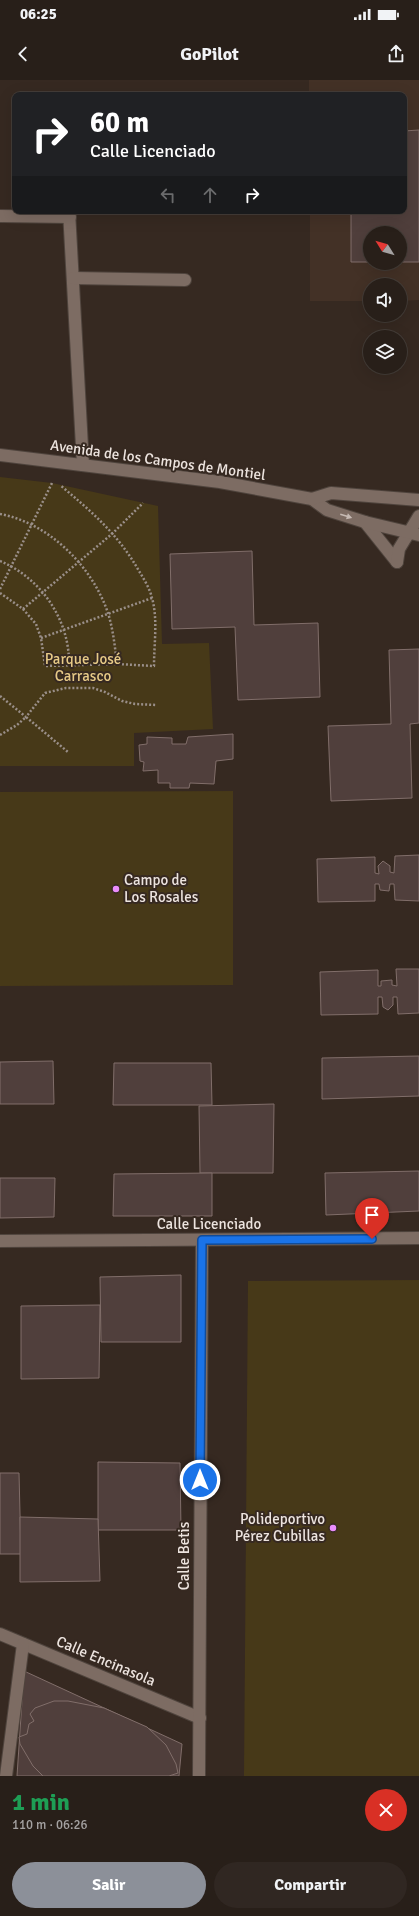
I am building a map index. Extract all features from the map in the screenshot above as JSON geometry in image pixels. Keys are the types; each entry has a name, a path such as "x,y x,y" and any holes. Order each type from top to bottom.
{"street":[{"path":"0,216 69,214 82,465"},
{"path":"73,278 185,280"},
{"name":"Avenida de los Campos de Montiel","path":"0,455 220,482 312,499 327,510 365,522 413,534"},
{"name":"Avenida de los Campos de Montiel","path":"312,499 331,493 419,500"},
{"path":"365,522 397,562 399,549 413,534 419,516"},
{"name":"Calle Licenciado","path":"0,1241 419,1238"},
{"name":"Calle Betis","path":"199,1776 202,1240"},
{"name":"Calle Encinasola","path":"0,1634 200,1718"},
{"path":"6,1776 23,1644"}],"path":[{"path":"0,589 52,483"},
{"path":"0,593 22,609 36,624 41,638 45,666 117,664 154,666 154,622 152,598 143,578 127,551 113,533 90,510 60,485"},
{"path":"22,609 113,533 143,503"},
{"path":"0,514 10,516 31,525 64,547 79,562 101,596 108,614 117,664"},
{"path":"0,561 23,573 42,592 56,611 64,630 69,648 69,665"},
{"path":"41,638 152,598"},
{"path":"0,736 26,717 45,693 66,688 93,688 122,700 156,705"},
{"path":"0,696 68,752"}],"shaded area":[{"path":"309,80 419,80 419,300 407,301 407,278 363,278 363,301 310,301 310,214 407,214 407,92 309,92"}],"green space":[{"name":"Parque José Carrasco","path":"0,477 52,483 158,506 162,644 209,643 213,729 134,733 134,766 0,766"},
{"name":"Campo de Los Rosales","path":"233,791 233,985 0,986 0,792"},
{"name":"Polideportivo Pérez Cubillas","path":"419,1280 419,1776 244,1776 248,1281"}],"building":[{"path":"419,130 419,262 407,262 407,226 363,226 363,262 351,262 351,214 407,214 407,131"},
{"path":"252,551 254,625 318,623 320,697 238,700 235,627 172,629 170,554"},
{"path":"419,649 419,723 410,724 412,798 331,801 328,726 391,724 389,650"},
{"path":"233,734 233,759 216,761 214,784 190,783 189,788 170,788 170,783 158,783 158,770 143,771 144,762 140,761 139,745 147,744 147,737 172,738 172,744 186,744 188,737"},
{"path":"419,855 419,901 395,900 394,884 390,884 389,891 380,890 379,884 375,884 375,901 318,902 317,859 375,857 375,873 379,874 378,866 383,861 390,866 390,872 394,873 395,856"},
{"path":"396,969 419,969 419,1013 398,1014 397,997 393,997 393,1005 388,1010 383,1007 382,997 378,997 378,1014 321,1015 320,972 378,970 378,986 381,986 381,981 392,980 392,985 397,986"},
{"path":"419,1056 419,1096 322,1099 322,1058"},
{"path":"53,1061 54,1104 0,1104 0,1062"},
{"path":"114,1063 211,1063 212,1105 113,1105"},
{"path":"274,1104 273,1173 200,1173 199,1106"},
{"path":"419,1171 419,1211 326,1215 325,1173"},
{"path":"212,1173 212,1216 113,1216 114,1174"},
{"path":"0,1178 55,1178 54,1217 0,1218"},
{"path":"181,1275 181,1342 101,1342 100,1277"},
{"path":"100,1305 99,1378 21,1379 21,1306"},
{"path":"98,1462 180,1463 181,1530 98,1530"},
{"path":"0,1473 19,1473 21,1554 0,1554"},
{"path":"20,1517 98,1519 100,1581 20,1582"},
{"path":"24,1671 182,1744 179,1776 17,1776"},
{"path":"54,1701 68,1701 104,1708 147,1727 166,1745 176,1764 178,1773 169,1776 43,1776 33,1766 20,1744 19,1737 27,1734 29,1724 34,1721 30,1714 35,1708"}],"place":[{"name":"Campo de Los Rosales","path":"116,889"},
{"name":"Polideportivo Pérez Cubillas","path":"333,1528"}],"route":[{"path":"200,1480 202,1240 372,1239"}]}
